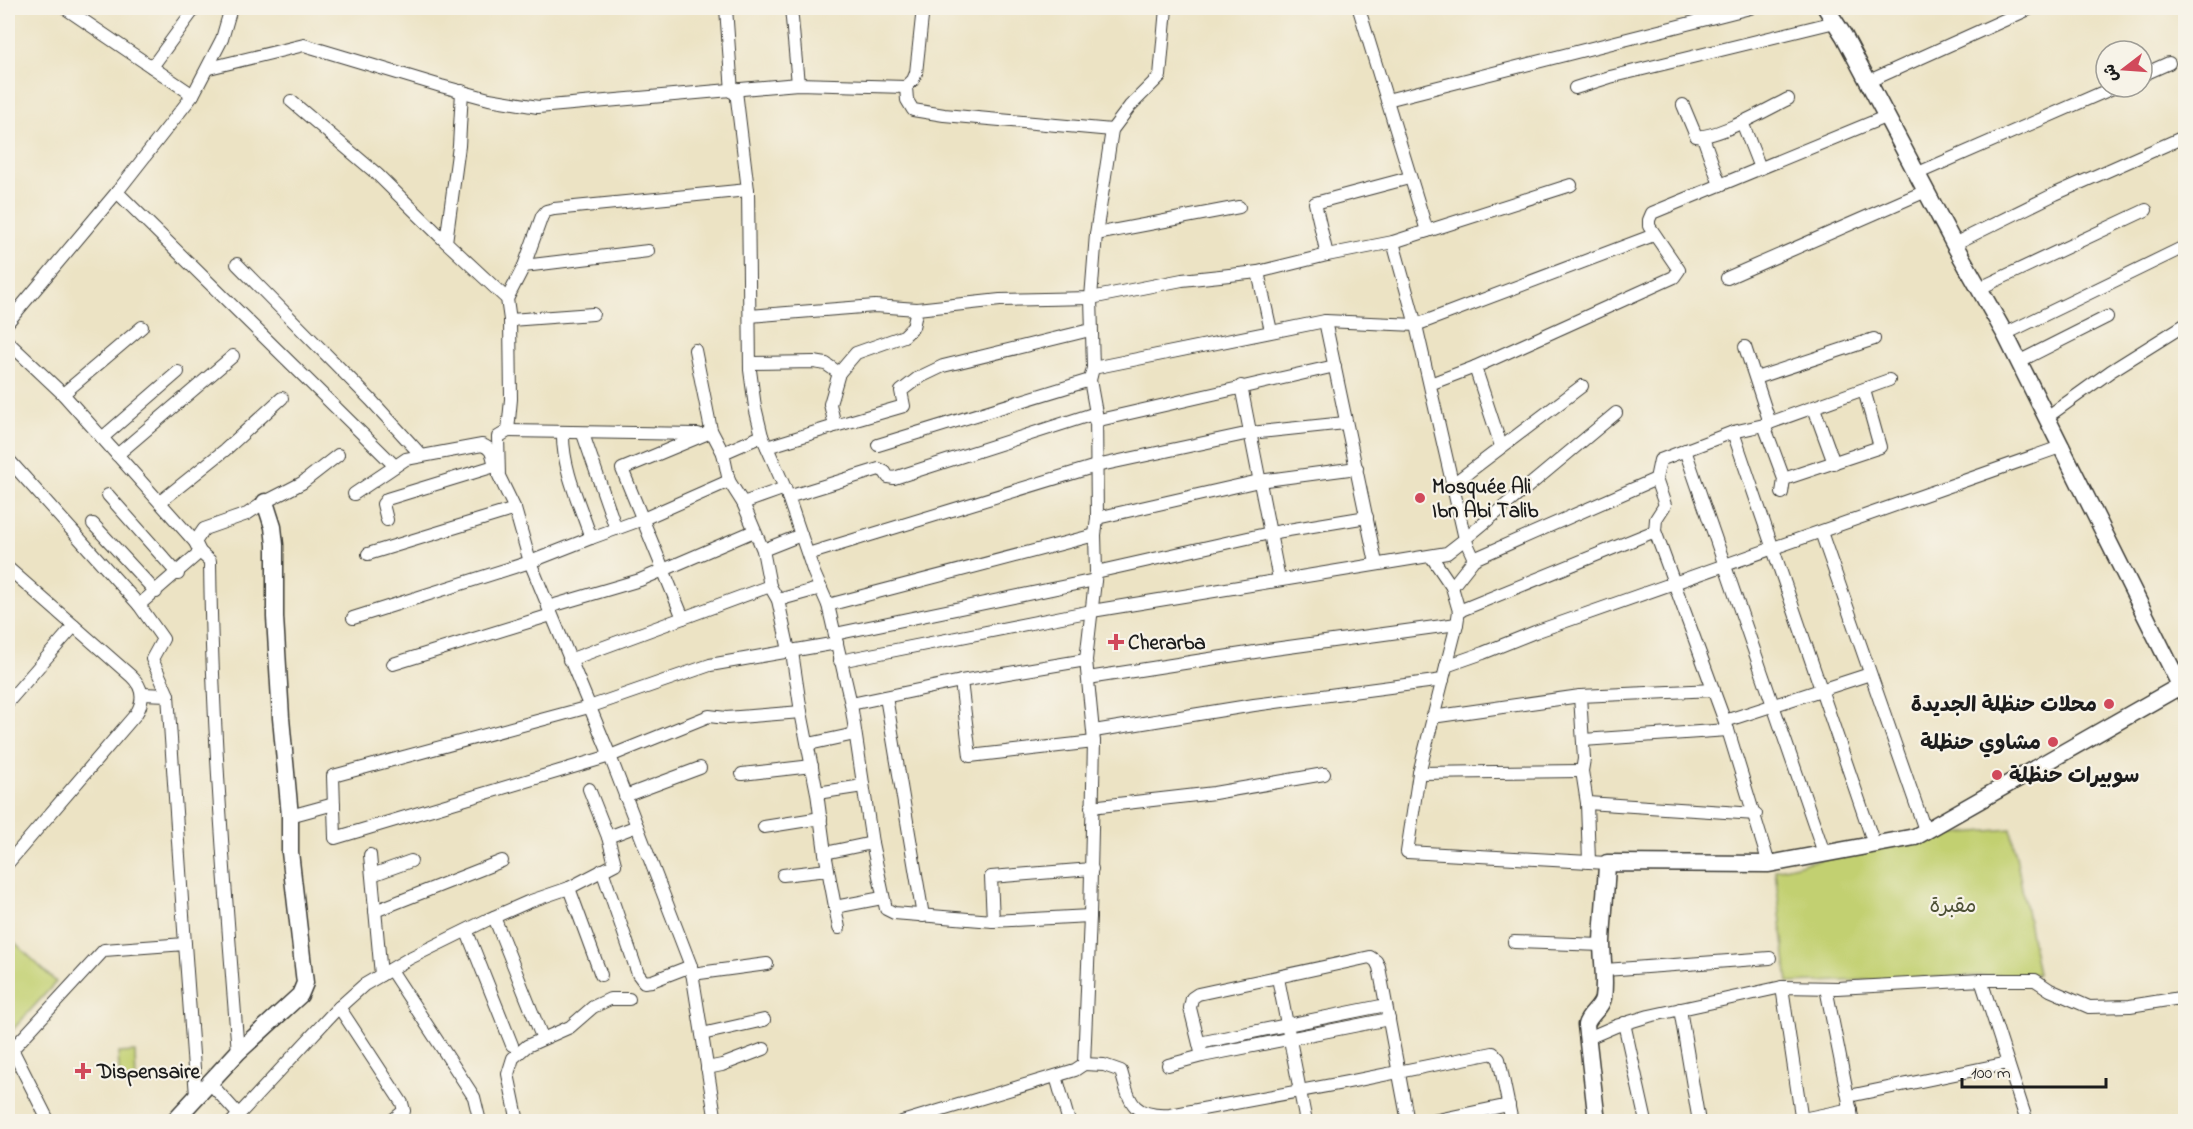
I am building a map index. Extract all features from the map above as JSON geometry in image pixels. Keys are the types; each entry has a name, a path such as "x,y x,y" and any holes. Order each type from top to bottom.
{"street":[{"path":"65,8 193,95"},
{"path":"152,67 195,8"},
{"path":"8,322 117,192 193,95 222,39 231,8"},
{"path":"726,8 734,91 748,190 750,363 755,407 765,442 828,605 851,704 872,843 886,909 894,913 993,921 1090,916"},
{"path":"791,8 798,84"},
{"path":"209,68 304,45 489,99 538,107 798,84 906,87 916,73 923,8"},
{"path":"1084,1064 1089,893 1092,869 1091,807 1094,737 1086,660 1095,576 1097,518 1096,417 1091,374 1091,298 1096,234 1112,130 1130,106 1160,76 1166,8"},
{"path":"1386,100 1750,8"},
{"path":"1867,82 2031,8"},
{"path":"1359,9 1427,231"},
{"path":"1431,556 1452,587 1458,618 1419,773 1407,852 1608,863 1770,864 1915,837 2184,688 2005,334 1830,15 1575,88"},
{"path":"2154,70 2169,63"},
{"path":"906,87 907,100 913,110 921,112 1112,130"},
{"path":"446,242 459,146 462,91"},
{"path":"1916,174 2094,96"},
{"path":"1683,105 1696,136 1703,137 1742,122 1788,99"},
{"path":"291,101 377,174 507,299"},
{"path":"1430,384 1474,368 1674,277 1679,270 1649,226 1648,219 1652,213 1886,117"},
{"path":"1742,122 1760,168"},
{"path":"1954,244 2055,194 2186,136"},
{"path":"1703,137 1720,184"},
{"path":"1328,255 1315,203 1409,178"},
{"path":"750,316 875,306 917,309 1000,300 1091,298 1182,280 1258,272 1393,242 1571,185"},
{"path":"507,431 511,399 510,320 507,299 524,266 542,216 546,211 748,190"},
{"path":"1727,278 1926,190"},
{"path":"117,192 395,466"},
{"path":"1096,234 1239,207"},
{"path":"1980,288 2146,210"},
{"path":"878,445 1091,374 1271,331 1325,321 1416,325 1654,235"},
{"path":"1393,242 1416,325 1465,539 1474,559"},
{"path":"2005,334 2186,246"},
{"path":"524,266 648,251"},
{"path":"237,264 371,400 421,455"},
{"path":"1258,272 1271,331"},
{"path":"917,309 913,327 904,336 856,353 838,373 830,404 835,426 903,406 901,391 918,378 943,366 1090,330"},
{"path":"510,320 593,314"},
{"path":"2018,362 2107,317"},
{"path":"1325,321 1376,563"},
{"path":"2047,417 2111,371 2186,324"},
{"path":"63,394 142,327"},
{"path":"1756,378 1874,339"},
{"path":"8,342 63,394 210,561 211,653 238,1052"},
{"path":"1745,347 1756,378 1784,480 1782,493"},
{"path":"695,350 709,432 723,453 729,481 742,503 763,550 770,586 778,600 788,646 792,652 801,712 818,793 825,853 838,928"},
{"path":"117,455 233,356"},
{"path":"750,363 814,362 826,364 838,373"},
{"path":"742,503 879,469 888,477 894,478 1096,417 1335,366"},
{"path":"1474,368 1501,446"},
{"path":"102,438 178,372"},
{"path":"1770,864 1727,725 1655,531 1656,519 1665,505 1656,479 1659,460 1733,432 1767,424 1889,380"},
{"path":"1241,386 1279,579"},
{"path":"1453,484 1582,386"},
{"path":"1784,480 1880,447 1864,390"},
{"path":"160,502 225,450 282,398"},
{"path":"1814,408 1834,463"},
{"path":"840,661 1092,611 1447,553 1616,412"},
{"path":"808,554 1096,466 1250,433 1345,423"},
{"path":"723,453 832,427"},
{"path":"709,432 583,434 507,431 498,437 497,465 499,476 515,509 530,562 610,756 691,970 716,1122"},
{"path":"683,618 622,469 709,432"},
{"path":"1733,432 1874,844"},
{"path":"563,433 562,447 591,538"},
{"path":"583,434 615,529"},
{"path":"354,494 406,459 421,455 482,445 488,447 497,465"},
{"path":"1446,666 1674,582 1773,550 2063,446"},
{"path":"1685,450 1824,854"},
{"path":"139,605 165,582 178,574 198,547 204,529 247,514 302,483 339,455"},
{"path":"8,459 139,605 163,639 152,659 168,695 196,1096"},
{"path":"387,520 383,504 387,500 497,465"},
{"path":"1097,518 1259,481 1357,468"},
{"path":"1452,587 1474,559 1656,479"},
{"path":"353,618 530,562 643,519 729,481"},
{"path":"108,495 178,574"},
{"path":"173,1122 238,1052 300,995 305,983 290,852 290,816 277,650 275,545 265,502"},
{"path":"368,554 515,509"},
{"path":"801,712 726,718 709,717 610,756 335,838 333,776 589,707 710,664 792,652 836,638 1270,533 1367,517"},
{"path":"93,524 156,592"},
{"path":"393,664 640,579 754,531"},
{"path":"1088,678 1458,618 1655,531"},
{"path":"1821,532 1925,830"},
{"path":"763,550 801,535"},
{"path":"828,605 1095,535"},
{"path":"8,568 136,681 142,694 140,708 136,714 8,863"},
{"path":"569,660 770,586"},
{"path":"778,600 821,588"},
{"path":"8,702 74,626"},
{"path":"851,704 961,681 1086,660"},
{"path":"1583,740 1727,725 1772,705 1870,674"},
{"path":"961,681 970,756 1094,737 1254,705 1443,680"},
{"path":"1432,717 1580,696 1714,690"},
{"path":"142,694 168,695"},
{"path":"1580,696 1583,740 1582,771 1587,803 1589,862"},
{"path":"886,697 923,916"},
{"path":"809,744 855,734"},
{"path":"742,774 812,766"},
{"path":"625,796 700,768"},
{"path":"1419,773 1582,771"},
{"path":"1091,807 1214,793 1324,774"},
{"path":"818,793 863,786"},
{"path":"210,1083 235,1118 339,1007 364,985 494,917 569,888 615,864 608,837 589,789"},
{"path":"1587,803 1756,814"},
{"path":"290,816 334,804"},
{"path":"764,827 821,818"},
{"path":"608,837 637,826"},
{"path":"825,853 872,843"},
{"path":"370,855 375,911 386,972 474,1097 480,1122"},
{"path":"372,875 411,861"},
{"path":"375,911 502,861"},
{"path":"1597,1122 1587,1020 1602,1004 1605,970 1602,945 1608,863"},
{"path":"993,921 991,877 1092,869"},
{"path":"602,870 638,974 644,982 691,970 767,964"},
{"path":"783,875 828,870"},
{"path":"569,888 601,975"},
{"path":"835,907 882,898"},
{"path":"494,917 540,1032"},
{"path":"467,932 512,1045"},
{"path":"1514,942 1602,945"},
{"path":"49,1122 10,1052 104,950 184,944"},
{"path":"1202,1056 1190,1008 1195,996 1371,957 1378,963 1408,1122"},
{"path":"1605,970 1770,958"},
{"path":"1278,978 1306,1122"},
{"path":"1588,1038 1624,1023 1782,987 1826,988 1981,980 2035,980 2050,990 2089,1007 2130,1006 2186,997"},
{"path":"1981,980 2027,1122"},
{"path":"1782,987 1801,1120"},
{"path":"1788,1122 1852,1115 1826,988"},
{"path":"518,1122 508,1074 513,1058 527,1046 570,1027 593,1007 610,999 628,999"},
{"path":"1198,1043 1386,1005"},
{"path":"339,1007 402,1103 404,1111 390,1122"},
{"path":"1680,1010 1700,1122"},
{"path":"1168,1065 1202,1056 1389,1019"},
{"path":"702,1034 764,1020"},
{"path":"1624,1023 1646,1122"},
{"path":"707,1068 722,1065 764,1049"},
{"path":"902,1122 1075,1070 1084,1064 1104,1065 1121,1071 1128,1096 1138,1110 1151,1116 1170,1115 1493,1053 1498,1056 1500,1062 1512,1122"},
{"path":"1849,1096 2008,1063"},
{"path":"1056,1076 1069,1122"},
{"path":"1428,1122 1509,1105"}],"green space":[{"name":"مقبرة","path":"2011,829 2038,974 1788,983 1775,870 1915,837"},
{"path":"8,936 56,982 8,1035"},
{"path":"135,1052 136,1082 120,1083 118,1053"}],"place":[{"name":"Mosquée Ali Ibn Abi Talib","path":"1420,498"},
{"name":"Cherarba","path":"1116,642"},
{"name":"محلات حنظلة الجديدة","path":"2109,704"},
{"name":"مشاوي حنظلة","path":"2053,742"},
{"name":"سوبيرات حنظلة","path":"1997,775"},
{"name":"Dispensaire","path":"83,1071"}]}
